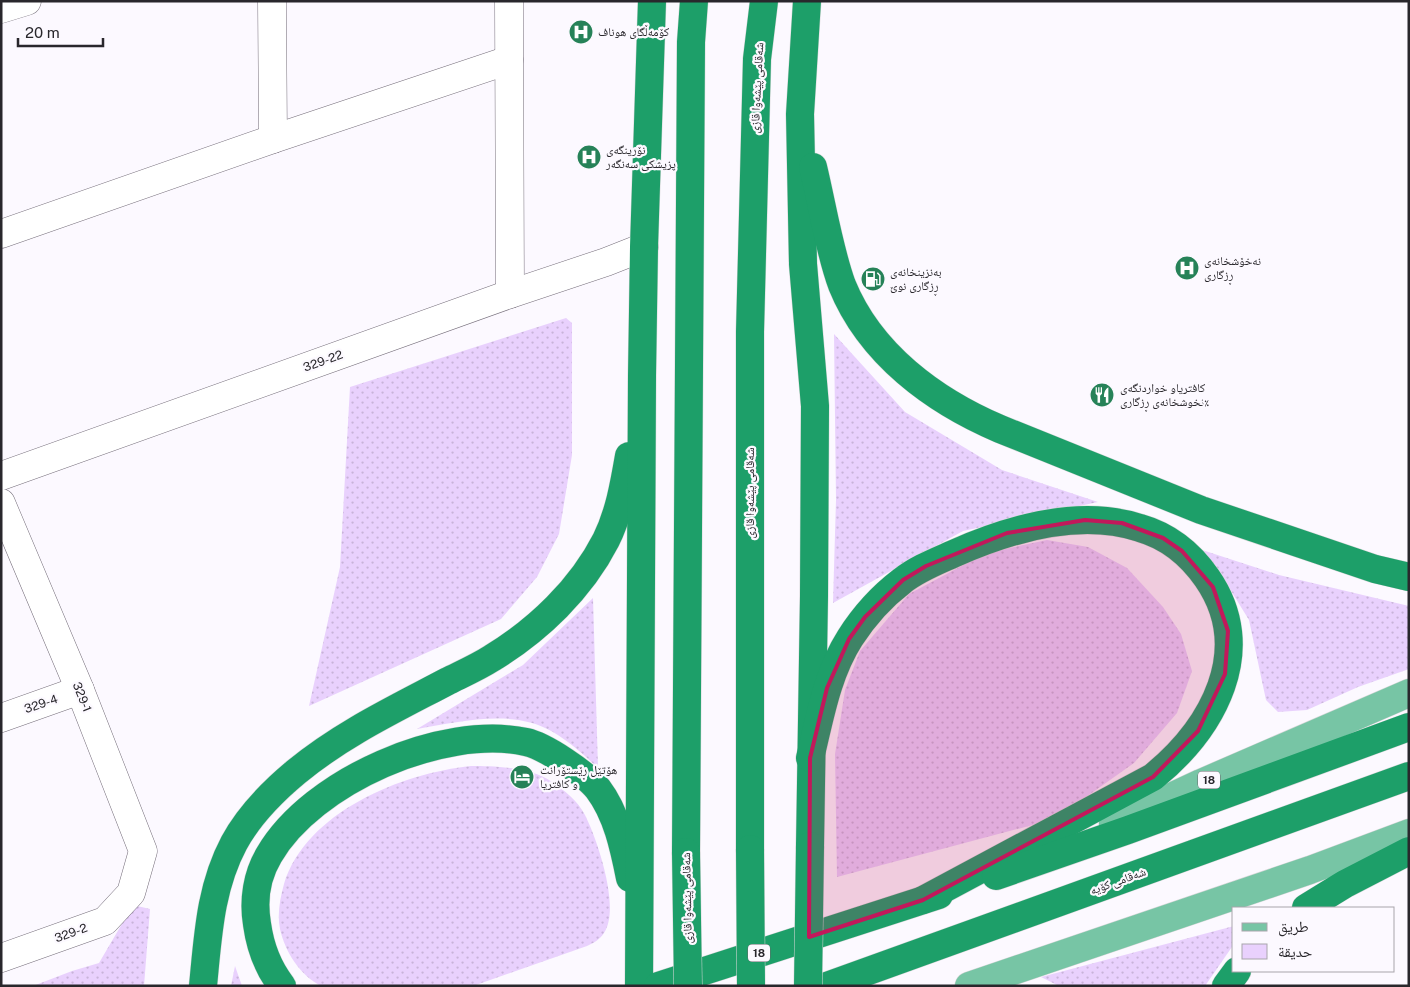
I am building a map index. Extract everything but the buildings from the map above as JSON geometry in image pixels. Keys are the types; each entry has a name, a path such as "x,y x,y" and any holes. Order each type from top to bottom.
{"highway":[{"path":"639,986 642,376 652,1"},
{"name":"شەقامی پێشەوا قازی","path":"688,986 686,852 688,369 691,42 694,1"},
{"name":"شەقامی پێشەوا قازی","path":"750,986 750,332 757,60 764,1"},
{"path":"807,1 800,114 803,264 815,406 808,986"},
{"path":"800,114 836,265 850,302 870,334 903,369 925,388 974,418 1200,510 1375,569 1409,577"},
{"path":"202,986 212,903 217,881 234,842 260,806 302,767 362,725 490,659 519,640 546,618 570,593 591,565 606,540 620,502 625,483 642,376"},
{"path":"810,758 827,688 836,663 849,639 883,597 903,580 926,566 978,543 1007,533 1036,526 1085,520 1122,523 1141,528 1163,538 1182,550 1199,568 1213,587 1222,608 1228,631 1229,655 1218,693 1209,712 1185,748 1154,777 923,900"},
{"path":"923,900 1011,871 1409,727"},
{"path":"282,986 271,970 262,948 255,915 255,897 262,870 280,837 314,804 364,773 398,758 425,749 489,738 528,742 570,766 597,788 607,803 618,828 640,933"},
{"name":"شەقامی کۆیە","path":"827,986 1409,776"},
{"path":"1308,907 1345,884 1409,851"},
{"name":"18","path":"658,986 923,900"},
{"path":"1226,986 1236,972"}],"main road":[{"name":"18","path":"1011,871 1202,783 1409,693"},
{"path":"969,986 1310,870 1409,833"}],"street":[{"path":"1,9 27,1"},
{"path":"272,1 273,139"},
{"path":"510,1 510,294"},
{"path":"1,234 273,139 509,60"},
{"name":"329-22","path":"1,476 644,247"},
{"name":"329-1","path":"1,503 80,690 143,851 131,893"},
{"name":"329-4","path":"1,718 80,690"},
{"name":"329-2","path":"1,958 105,921 131,893"}],"highlighted area":[{"path":"1085,520 1122,523 1163,538 1182,551 1213,587 1228,631 1225,674 1198,731 1153,777 923,900 809,937 810,758 827,688 849,639 865,617 903,580 926,566 1007,533"}],"green space":[{"path":"566,318 572,323 572,455 559,534 537,577 501,619 309,706 340,567 350,387"},
{"path":"834,334 905,412 1002,470 1098,502 963,531 833,603 836,500"},
{"path":"1047,540 1088,547 1127,568 1163,607 1181,634 1192,671 1177,713 1134,763 1055,819 837,877 835,754 845,690 860,651 909,594 986,553"},
{"path":"1193,547 1279,575 1409,606 1409,669 1358,687 1307,710 1278,712 1266,700 1249,620 1225,581"},
{"path":"593,598 598,768 571,744 553,732 521,720 486,719 417,729 523,665"},
{"path":"471,766 502,767 534,773 557,785 579,805 590,826 601,856 609,891 609,922 601,937 587,946 473,986 321,986 306,976 294,962 282,938 279,923 279,906 284,884 296,859 313,836 335,817 387,787 444,770"},
{"path":"133,905 150,909 144,986 33,986 99,963"},
{"path":"1232,927 1232,947 1205,986 1059,986 1041,977"},
{"path":"235,966 242,986 231,986"}],"place":[{"name":"کۆمەڵگای هوناف","path":"581,32"},
{"name":"نۆرینگەی پزیشکی سەنگەر","path":"589,157"},
{"name":"نەخۆشخانەی ڕزگاری","path":"1187,268"},
{"name":"بەنزینخانەی ڕزگاری نوێ","path":"873,279"},
{"name":"كافتریاو خواردنگەی نخوشخانەی ڕزگاری٪","path":"1102,395"},
{"name":"هۆتێل ڕێستۆرانت و کافتریا","path":"522,777"}]}
